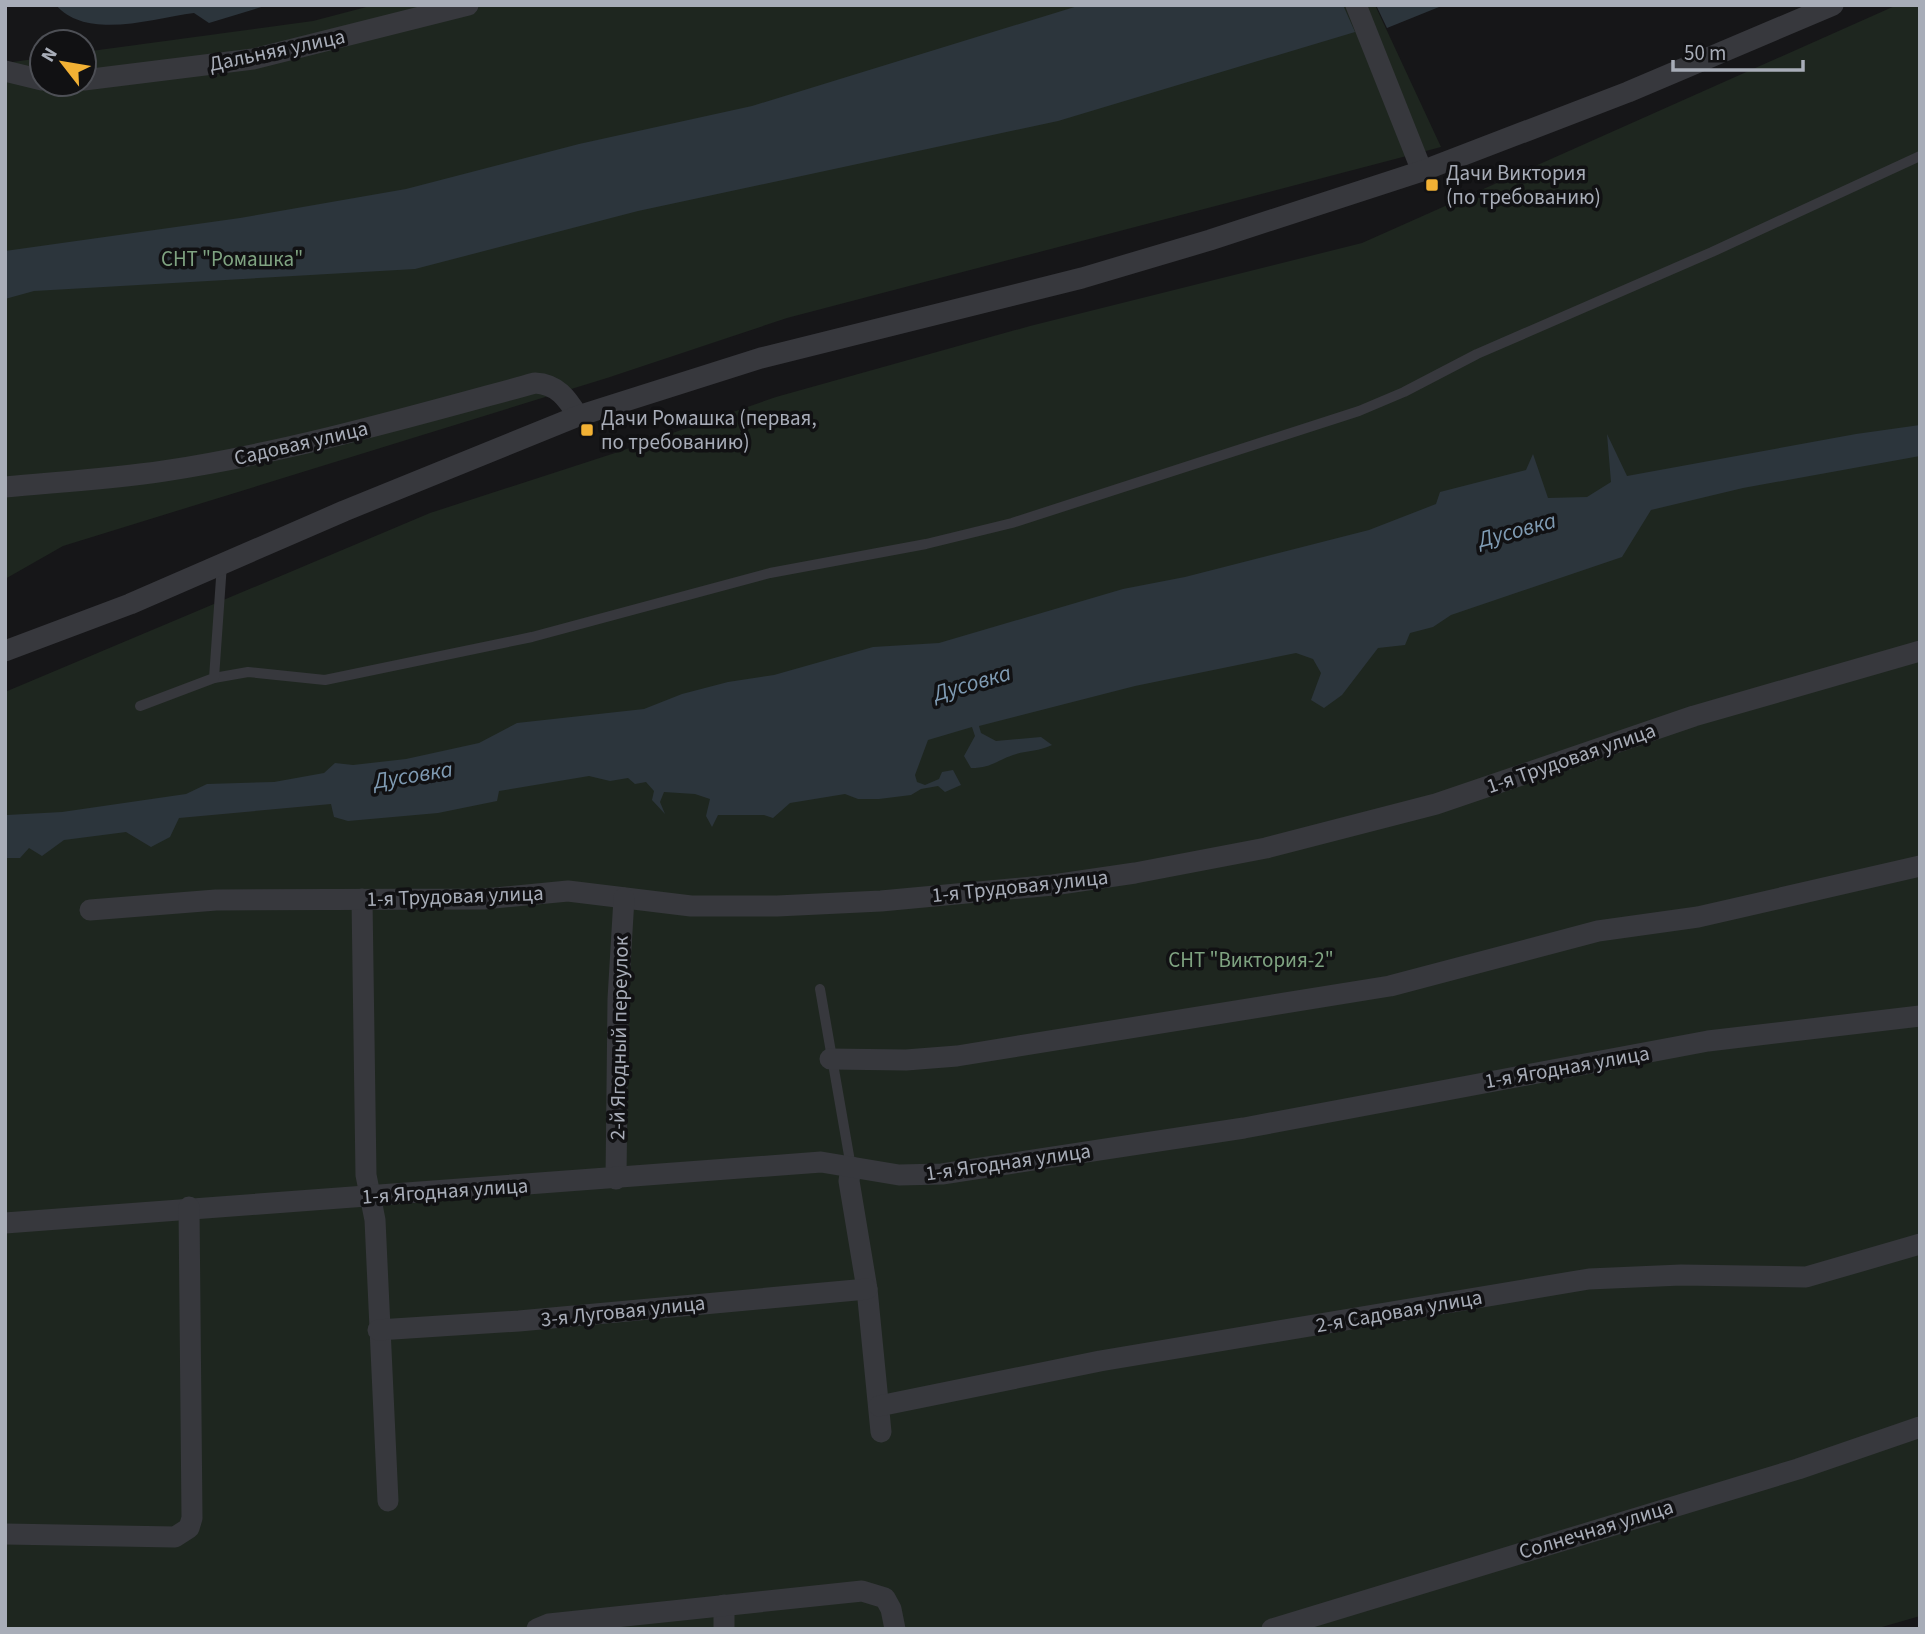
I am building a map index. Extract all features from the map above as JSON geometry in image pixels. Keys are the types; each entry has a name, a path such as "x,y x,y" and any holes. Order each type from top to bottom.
{"street":[{"name":"Дальняя улица","path":"98,78 253,59 468,5"},
{"path":"1356,5 1422,171"},
{"path":"5,651 130,604 474,456 578,416 761,358 1095,274 1422,171 1640,88 1833,5"},
{"path":"5,71 28,77"},
{"path":"5,88 28,84"},
{"name":"Садовая улица","path":"5,487 138,474 224,461 381,425 535,383 555,387 578,416"},
{"name":"1-я Трудовая улица","path":"90,910 216,900 484,899 568,891 691,906 803,905 975,893 1135,873 1266,848 1436,804 1694,716 1920,650"},
{"path":"830,1059 906,1060 957,1056 1182,1022 1390,986 1598,931 1698,917 1920,866"},
{"name":"2-й Ягодный переулок","path":"616,1178 618,999 624,898"},
{"path":"362,899 366,1175 375,1220 388,1502"},
{"name":"1-я Ягодная улица","path":"5,1223 189,1207 821,1162 900,1175 942,1174 1244,1128 1708,1041 1920,1016"},
{"path":"851,1167 849,1181 867,1289 881,1432"},
{"path":"5,1534 175,1536 189,1528 192,1518 189,1207"},
{"name":"2-я Садовая улица","path":"879,1406 1100,1361 1590,1279 1681,1275 1806,1277 1920,1244"},
{"name":"3-я Луговая улица","path":"379,1330 519,1321 867,1289"},
{"name":"Солнечная улица","path":"1272,1629 1798,1469 1920,1427"},
{"path":"537,1629 550,1624 862,1591 885,1598 891,1609 895,1629"},
{"path":"724,1605 724,1629"}],"lane":[{"path":"140,706 214,678 248,672 305,680 337,678 532,637 770,573 926,544 1012,523 1359,411 1404,392 1477,354 1712,252 1920,156"},
{"path":"214,678 222,563"},
{"path":"820,989 830,1059 851,1167"}],"green space":[{"name":"СНТ \"Ромашка\"","path":"374,5 1375,5 1441,147 787,318 607,378 63,546 5,579 5,63 28,60 28,98 98,98 98,50 313,21"},
{"name":"СНТ \"Виктория-2\"","path":"1897,5 1920,5 1920,1616 1875,1629 5,1629 5,692 430,513 776,397 1030,326 1362,243"}],"water":[{"path":"56,5 268,5 209,23 194,13 103,25 69,16"},
{"path":"1081,5 1343,5 1355,32 1058,121 638,211 415,269 34,291 5,299 5,251 240,218 406,189 579,144 752,106"},
{"path":"1376,5 1444,5 1387,28"},
{"name":"Дусовка","path":"1920,425 1920,456 1743,488 1651,510 1622,557 1451,615 1433,627 1410,633 1405,645 1378,648 1342,695 1324,708 1311,700 1321,673 1313,659 1296,653 1135,686 979,726 981,733 996,741 1041,737 1052,745 1013,755 984,767 971,768 964,756 975,736 972,727 928,740 915,775 917,782 925,785 939,779 942,772 953,770 961,785 945,792 938,786 921,789 911,795 879,799 858,799 845,794 790,803 773,818 764,815 718,815 712,827 706,816 710,799 695,794 664,792 660,802 665,814 652,800 654,791 646,782 635,784 628,778 610,781 589,776 499,791 497,801 438,813 348,821 334,817 331,804 179,818 170,837 151,847 126,832 64,840 42,856 29,848 20,858 5,858 7,815 62,812 186,794 207,784 274,782 324,773 335,763 353,765 406,759 479,743 517,723 644,709 682,694 728,682 774,675 873,647 939,643 1123,589 1185,577 1369,530 1436,504 1440,492 1526,470 1533,454 1548,498 1587,497 1611,482 1607,434 1627,476 1856,434"}],"place":[{"name":"Дачи Виктория (по требованию)","path":"1432,185"},
{"name":"Дачи Ромашка (первая, по требованию)","path":"587,430"}]}
